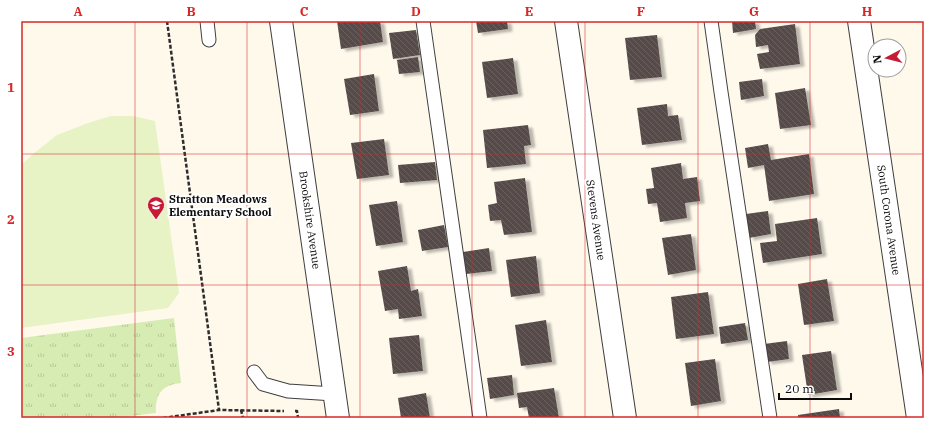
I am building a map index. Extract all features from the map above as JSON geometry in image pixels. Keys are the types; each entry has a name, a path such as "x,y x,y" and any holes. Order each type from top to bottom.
{"street":[{"name":"Brookshire Avenue","path":"281,21 338,418"},
{"name":"Stevens Avenue","path":"566,21 625,418"},
{"name":"South Corona Avenue","path":"859,21 918,418"}],"lane":[{"path":"207,21 209,40"},
{"path":"423,21 480,418"},
{"path":"711,21 770,418"},
{"path":"254,372 263,384 288,391 334,394"}],"path":[{"path":"166,21 219,410"},
{"path":"163,418 219,410 297,411 298,418"},
{"path":"241,410 243,418"}],"green space":[{"path":"111,116 133,116 155,121 179,293 168,308 21,328 21,165 57,135"},
{"path":"174,318 181,383 164,388 158,396 156,413 115,418 21,418 21,338"}],"building":[{"path":"337,21 380,21 383,42 341,49"},
{"path":"476,21 507,21 508,29 478,33"},
{"path":"732,21 755,21 756,29 733,33"},
{"path":"795,24 800,64 760,69 757,54 769,52 768,45 756,47 755,35 760,29"},
{"path":"416,30 420,55 393,59 389,33"},
{"path":"657,35 662,77 630,80 625,38"},
{"path":"418,57 420,72 399,74 397,60"},
{"path":"513,58 518,94 487,98 482,62"},
{"path":"374,74 379,111 350,115 344,79"},
{"path":"762,79 764,96 741,100 739,82"},
{"path":"805,88 811,125 780,129 775,93"},
{"path":"667,104 668,116 678,115 682,140 642,145 637,108"},
{"path":"528,125 531,145 524,146 526,164 487,168 483,130"},
{"path":"384,139 389,175 357,179 351,143"},
{"path":"768,144 771,160 809,154 814,194 769,201 764,165 748,168 745,148"},
{"path":"435,162 437,180 400,183 398,165"},
{"path":"681,163 683,179 697,177 700,201 685,203 687,218 660,222 657,203 648,204 646,189 654,188 651,168"},
{"path":"525,178 532,232 504,235 501,220 490,221 488,205 497,203 494,182"},
{"path":"397,201 403,242 376,246 369,205"},
{"path":"768,211 771,234 749,238 746,214"},
{"path":"817,218 822,254 763,263 760,243 777,241 775,224"},
{"path":"444,225 448,247 422,251 418,230"},
{"path":"691,234 696,270 668,275 662,238"},
{"path":"489,248 492,271 466,274 463,252"},
{"path":"536,256 540,293 511,297 506,260"},
{"path":"407,266 411,291 418,289 422,316 399,319 398,309 385,311 378,271"},
{"path":"827,279 834,321 804,325 798,284"},
{"path":"708,292 714,334 676,339 671,297"},
{"path":"546,320 552,362 521,366 515,325"},
{"path":"745,323 748,340 721,344 719,327"},
{"path":"419,335 423,371 393,374 389,338"},
{"path":"787,341 789,359 767,362 764,344"},
{"path":"831,351 837,390 808,395 802,355"},
{"path":"715,359 721,401 691,406 685,363"},
{"path":"512,375 514,395 490,399 487,378"},
{"path":"554,388 559,418 529,418 527,407 519,408 517,393"},
{"path":"426,393 430,418 401,418 398,398"},
{"path":"839,409 840,418 798,418 798,415"}],"place":[{"name":"Stratton Meadows Elementary School","path":"156,220"}]}
